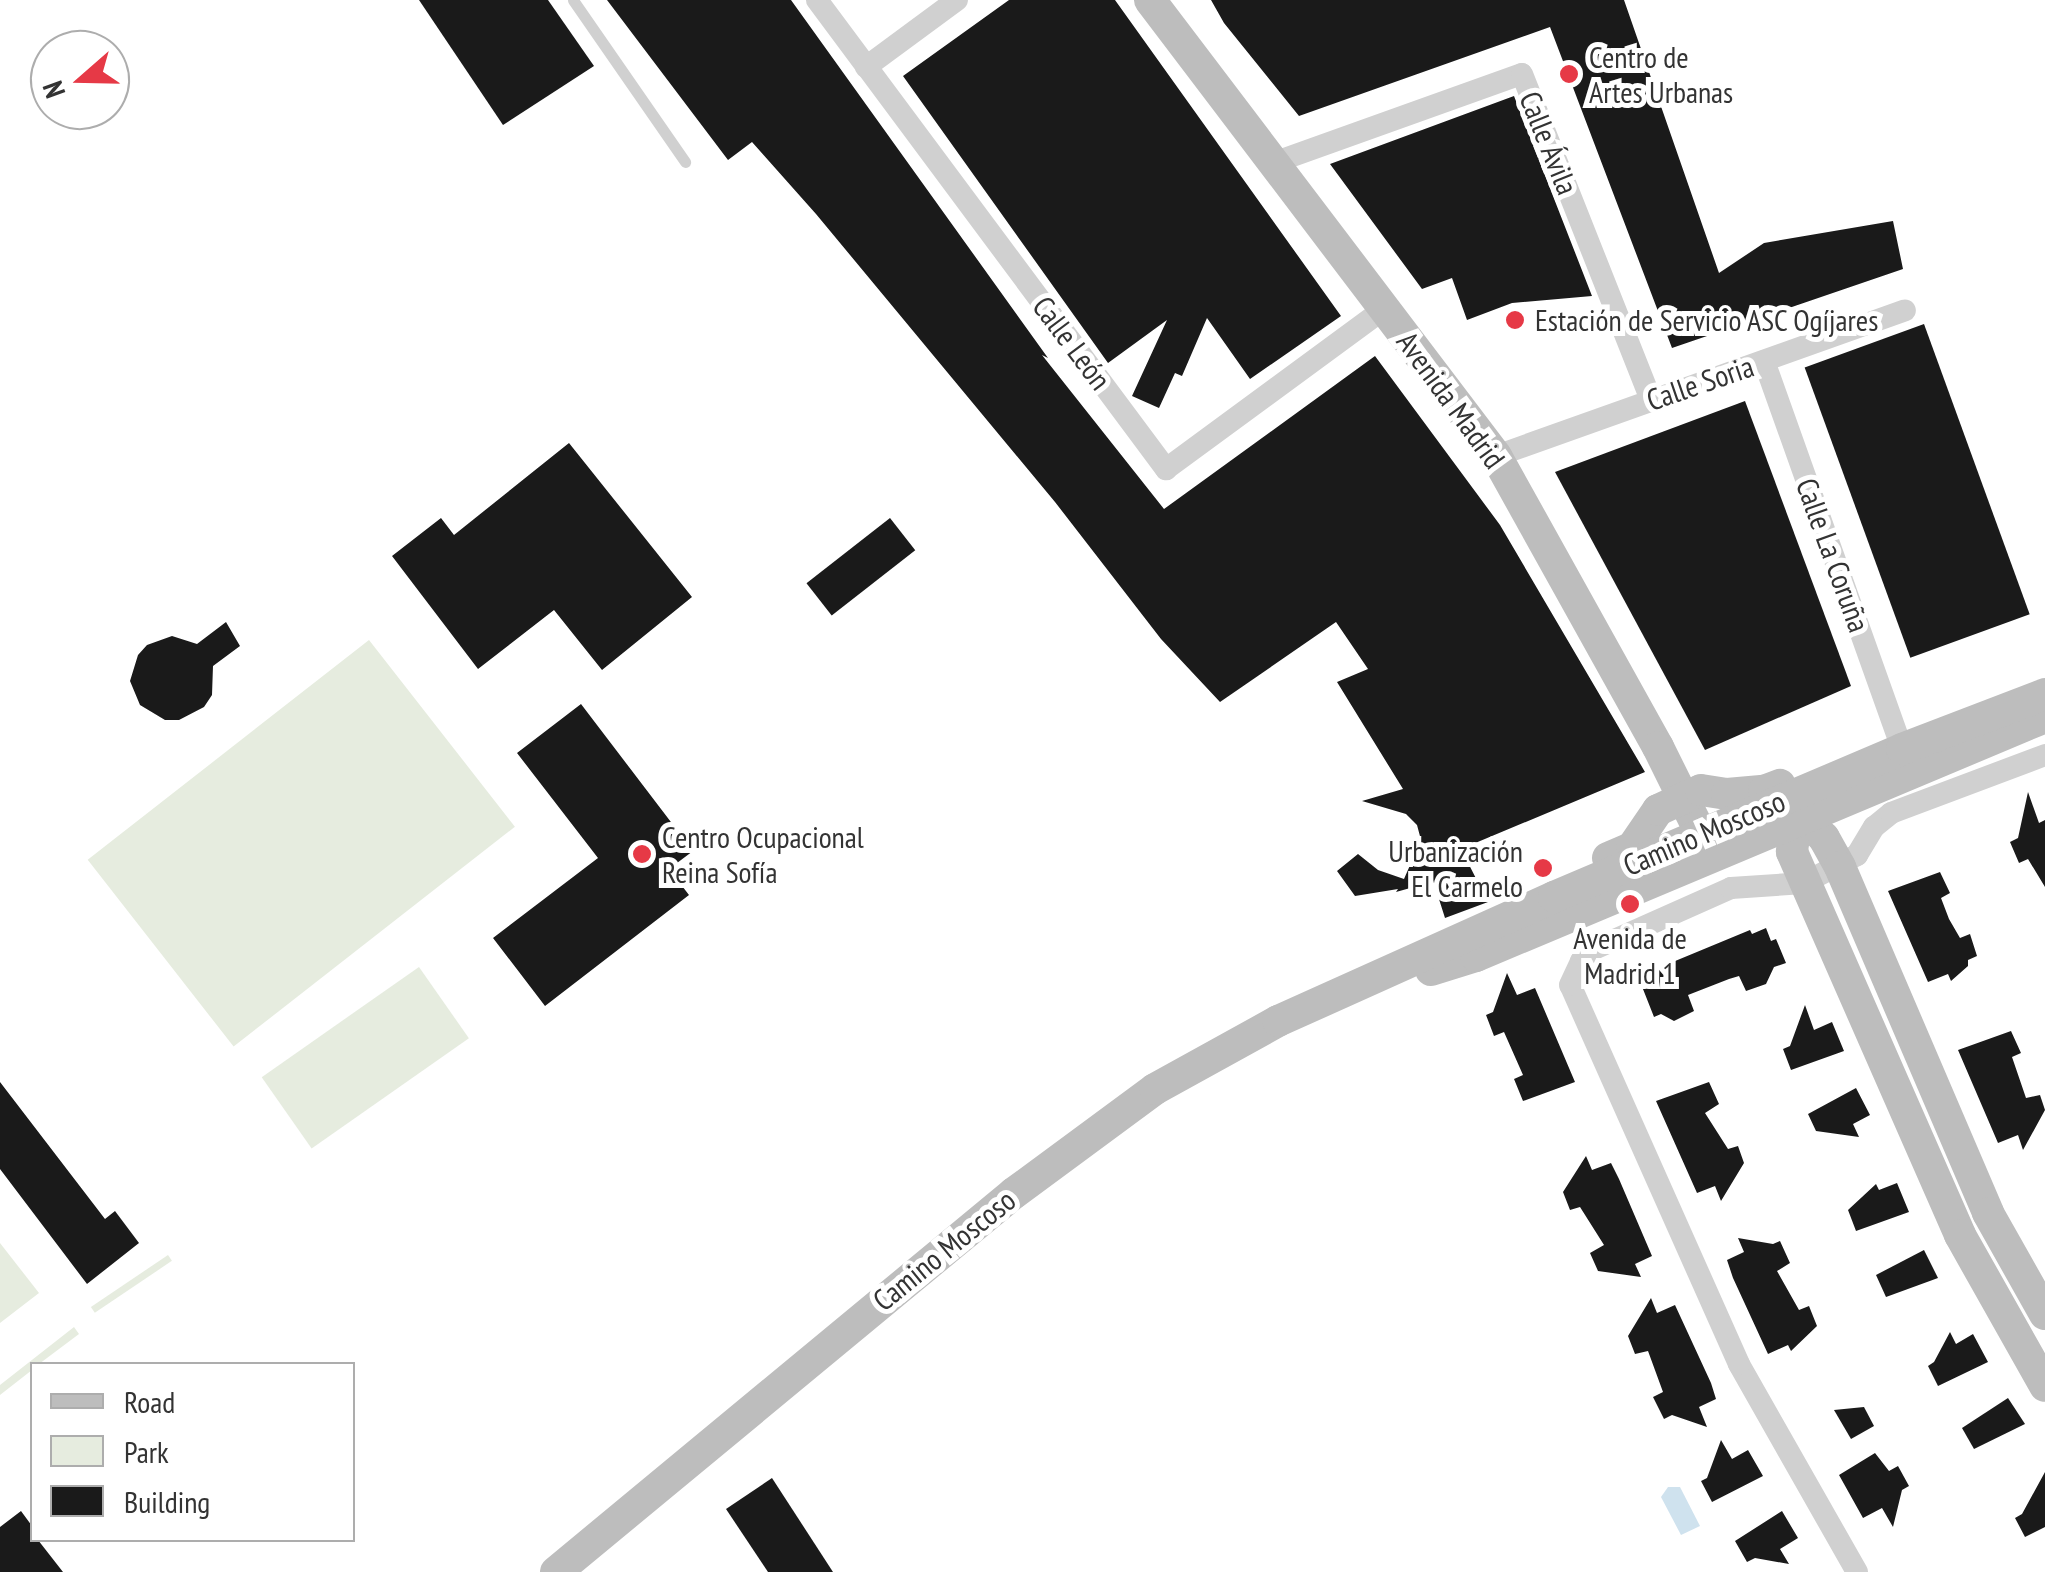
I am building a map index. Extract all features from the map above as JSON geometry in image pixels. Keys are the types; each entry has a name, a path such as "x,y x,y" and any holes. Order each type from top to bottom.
{"street":[{"name":"Calle León","path":"817,0 1166,469 1384,309"},
{"path":"866,66 957,0"},
{"name":"Avenida Madrid","path":"1150,0 1496,456 1701,834"},
{"name":"Calle Ávila","path":"1273,163 1522,74 1651,400"},
{"name":"Calle Soria","path":"1496,456 1905,310"},
{"name":"Calle La Coruña","path":"1764,361 1902,749"},
{"name":"Camino Moscoso","path":"1368,982 1476,956 1586,910 1902,749 2045,694"},
{"name":"Camino Moscoso","path":"1798,819 2045,718"},
{"path":"1958,727 1934,752 1818,798 1798,819 1792,852 1960,1235 2045,1386"},
{"path":"1554,896 1577,871 1632,848 1658,810 1684,797 1701,790 1727,794 1764,792 1877,746 1902,749"},
{"path":"1857,1572 1739,1364 1570,985 1581,961 1594,949 1731,888 1804,884 1857,855 1874,827 1891,813 2045,755"},
{"path":"1756,824 1798,819 1824,838 1840,867 1988,1213 2045,1314"},
{"name":"Camino Moscoso","path":"556,1572 1080,1141 1155,1089 1242,1040 1554,896 1701,834 1756,824"},
{"path":"1586,910 1596,892 1681,857 1701,834"}],"lane":[{"path":"573,0 685,162"}],"green space":[{"path":"369,640 515,827 234,1047 88,860"},
{"path":"419,967 469,1038 312,1148 262,1077"},
{"path":"0,1243 39,1293 0,1323"},
{"path":"168,1255 172,1261 95,1313 91,1307"},
{"path":"74,1327 79,1334 42,1362 30,1362 30,1372 0,1395 0,1385"}],"water":[{"path":"1668,1487 1680,1487 1700,1526 1681,1535 1661,1497"}],"building":[{"path":"419,0 548,0 594,66 503,125"},
{"path":"607,0 791,0 1048,358 1042,355 1164,509 1375,356 1500,525 1645,772 1461,849 1488,902 1445,918 1431,874 1415,882 1421,885 1355,896 1337,871 1358,854 1378,870 1404,879 1421,840 1417,825 1406,814 1362,801 1403,789 1337,682 1368,669 1336,622 1220,702 1161,639 1055,502 816,214 752,142 728,160"},
{"path":"1009,0 1115,0 1341,316 1250,379 1207,318 1182,376 1175,373 1159,408 1132,396 1167,320 1108,363 903,76"},
{"path":"1211,0 1624,0 1719,273 1764,243 1893,221 1903,269 1672,348 1550,27 1299,116 1224,23"},
{"path":"1514,96 1592,296 1512,303 1467,320 1452,278 1422,289 1330,164"},
{"path":"1924,324 2030,614 1910,658 1805,367"},
{"path":"1745,401 1851,686 1705,750 1555,472"},
{"path":"569,443 692,597 602,670 554,610 478,669 392,556 441,518 454,535"},
{"path":"890,518 915,550 832,616 806,583"},
{"path":"226,622 240,646 213,666 212,695 204,707 179,720 165,720 140,705 130,681 138,655 147,645 172,636 197,644"},
{"name":"Centro Ocupacional Reina Sofía","path":"581,704 693,851 669,869 689,895 545,1006 493,938 598,858 517,753"},
{"path":"2028,792 2039,823 2045,820 2045,887 2028,859 2019,863 2010,842 2018,838"},
{"path":"1940,872 1950,893 1941,898 1949,919 1960,938 1970,934 1977,956 1968,960 1968,966 1951,981 1948,974 1928,982 1888,891"},
{"path":"1766,928 1771,941 1776,939 1786,963 1774,967 1766,984 1746,991 1739,976 1688,995 1694,1011 1674,1021 1661,1014 1654,1017 1641,984 1655,979 1651,971 1750,930 1752,934"},
{"path":"1507,973 1517,995 1535,988 1575,1082 1523,1101 1514,1079 1523,1075 1504,1032 1494,1036 1486,1015 1493,1012"},
{"path":"1805,1005 1814,1030 1832,1022 1844,1051 1791,1070 1783,1049 1790,1046"},
{"path":"2011,1031 2021,1053 2012,1057 2026,1098 2040,1095 2045,1110 2023,1150 2018,1135 1998,1143 1958,1050"},
{"path":"0,1082 105,1219 115,1211 139,1243 87,1284 0,1169"},
{"path":"1709,1082 1719,1104 1705,1113 1728,1149 1738,1146 1744,1163 1721,1201 1715,1186 1697,1193 1656,1101"},
{"path":"1856,1088 1870,1115 1853,1124 1859,1137 1816,1131 1808,1114"},
{"path":"1586,1156 1592,1170 1611,1163 1619,1179 1652,1256 1635,1264 1641,1277 1598,1271 1590,1253 1604,1245 1580,1207 1570,1210 1563,1192"},
{"path":"1897,1183 1909,1212 1856,1231 1848,1210 1876,1184 1879,1190"},
{"path":"1738,1238 1773,1244 1780,1241 1790,1263 1777,1271 1799,1310 1809,1306 1817,1326 1791,1351 1788,1345 1768,1354 1727,1260 1744,1252"},
{"path":"1924,1250 1938,1278 1886,1297 1876,1275"},
{"path":"1651,1298 1657,1313 1675,1305 1711,1383 1716,1399 1699,1407 1707,1427 1672,1415 1664,1419 1653,1397 1663,1392 1648,1351 1635,1354 1628,1336"},
{"path":"1950,1332 1956,1344 1973,1334 1988,1362 1938,1386 1928,1366"},
{"path":"2008,1398 2025,1424 1974,1449 1962,1428"},
{"path":"1864,1407 1874,1426 1851,1439 1834,1410"},
{"path":"1721,1440 1732,1459 1748,1450 1763,1476 1712,1502 1701,1481 1707,1478"},
{"path":"1875,1453 1889,1471 1898,1466 1909,1486 1902,1490 1893,1527 1882,1508 1863,1518 1839,1475"},
{"path":"2045,1472 2045,1527 2025,1537 2015,1518 2022,1514"},
{"path":"772,1478 833,1572 768,1572 726,1509"},
{"path":"21,1511 30,1523 30,1542 40,1542 63,1572 0,1572 0,1527"},
{"path":"1782,1511 1798,1538 1780,1549 1789,1564 1755,1558 1747,1562 1735,1541"}],"place":[{"name":"Centro de Artes Urbanas","path":"1569,74"},
{"name":"Estación de Servicio ASC Ogíjares","path":"1515,320"},
{"name":"Centro Ocupacional Reina Sofía","path":"642,854"},
{"name":"Urbanización El Carmelo","path":"1543,868"},
{"name":"Avenida de Madrid 1","path":"1630,904"}]}
